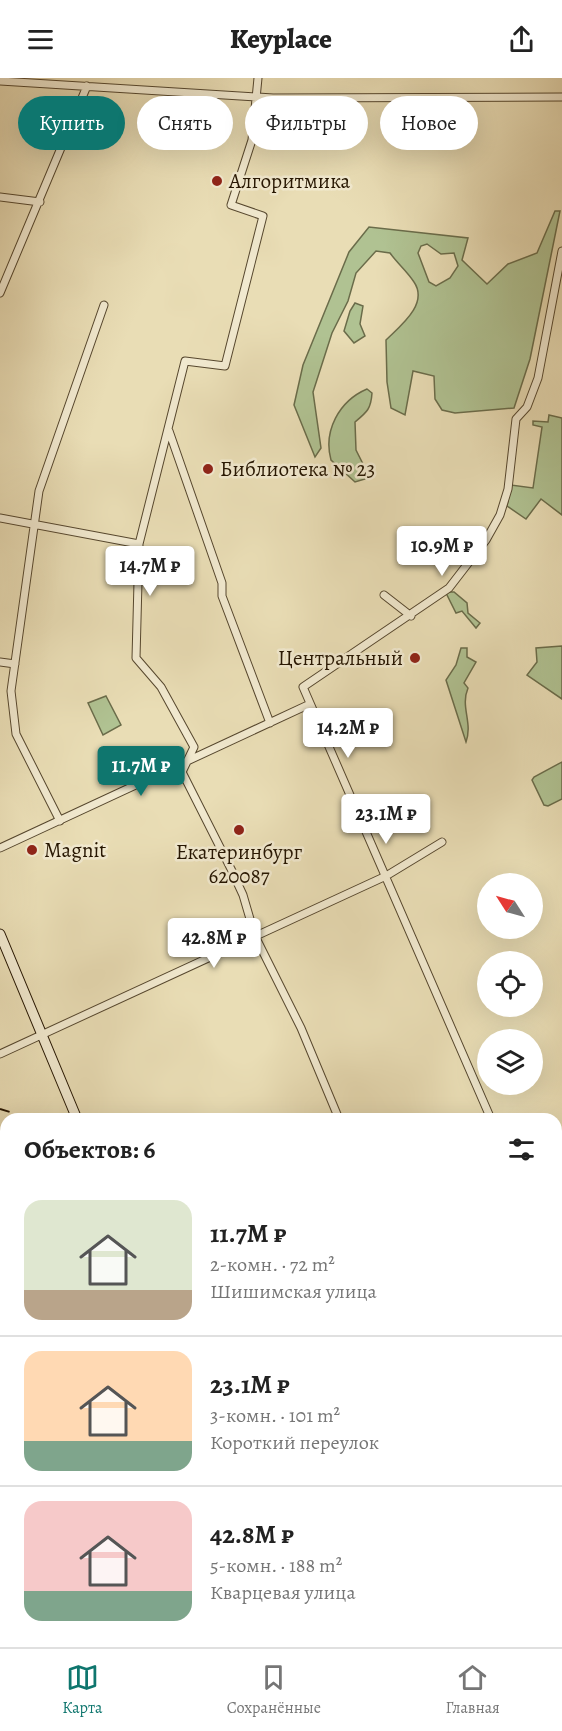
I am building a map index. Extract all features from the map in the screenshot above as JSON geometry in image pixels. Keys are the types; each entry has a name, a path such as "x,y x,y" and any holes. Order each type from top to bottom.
{"main road":[{"path":"0,934 74,1113"}],"street":[{"path":"0,81 256,96 258,78"},
{"path":"0,293 87,86"},
{"path":"368,96 562,97"},
{"path":"249,150 231,205 262,216 225,366 185,361 139,544 136,658 161,687 194,747 182,772 213,830 243,895 255,936 301,1028 336,1113"},
{"path":"0,196 40,202"},
{"path":"488,1113 303,687 411,616 449,588 491,532 508,489 516,419 527,408 538,378 562,251"},
{"path":"60,821 16,734 12,691 32,523 39,491 104,305"},
{"path":"169,430 222,583 222,597 270,723"},
{"path":"0,519 139,544"},
{"path":"384,596 411,616"},
{"path":"0,663 15,664"},
{"path":"0,848 310,704"},
{"path":"0,1054 386,876 442,842"}],"green space":[{"path":"555,211 560,211 530,359 514,408 455,413 442,410 435,399 434,376 413,371 405,415 391,408 387,382 386,340 411,314 418,298 418,290 390,253 376,251 356,273 348,301 332,333 313,392 321,448 315,457 294,405 303,365 349,252 369,227 468,238 462,260 487,284 508,264 537,253","holes":["427,244 441,254 454,253 458,266 450,278 436,286 429,282 418,253 421,246"]},
{"path":"355,303 363,306 360,324 365,336 354,343 344,331"},
{"path":"367,389 372,393 371,403 365,413 355,422 356,450 363,464 365,479 355,482 331,460 329,438 331,428 341,409 357,394"},
{"path":"549,415 562,418 562,515 541,499 526,519 507,506 511,485 533,488 542,427 533,425 533,421 548,422"},
{"path":"454,592 467,603 468,613 480,623 476,628 462,611 456,613 446,593"},
{"path":"562,646 562,699 527,675 537,662 536,648"},
{"path":"461,648 467,648 467,657 476,662 464,683 468,688 465,702 468,728 466,742 446,680 456,665"},
{"path":"106,696 121,725 103,735 88,703"},
{"path":"562,762 562,799 548,806 544,805 532,780"}],"railway":[{"path":"0,1109 13,1113"}],"place":[{"name":"Алгоритмика","path":"217,181"},
{"name":"Библиотека № 23","path":"208,469"},
{"name":"Центральный","path":"415,658"},
{"name":"Екатеринбург 620087","path":"239,830"},
{"name":"Magnit","path":"32,850"}]}
